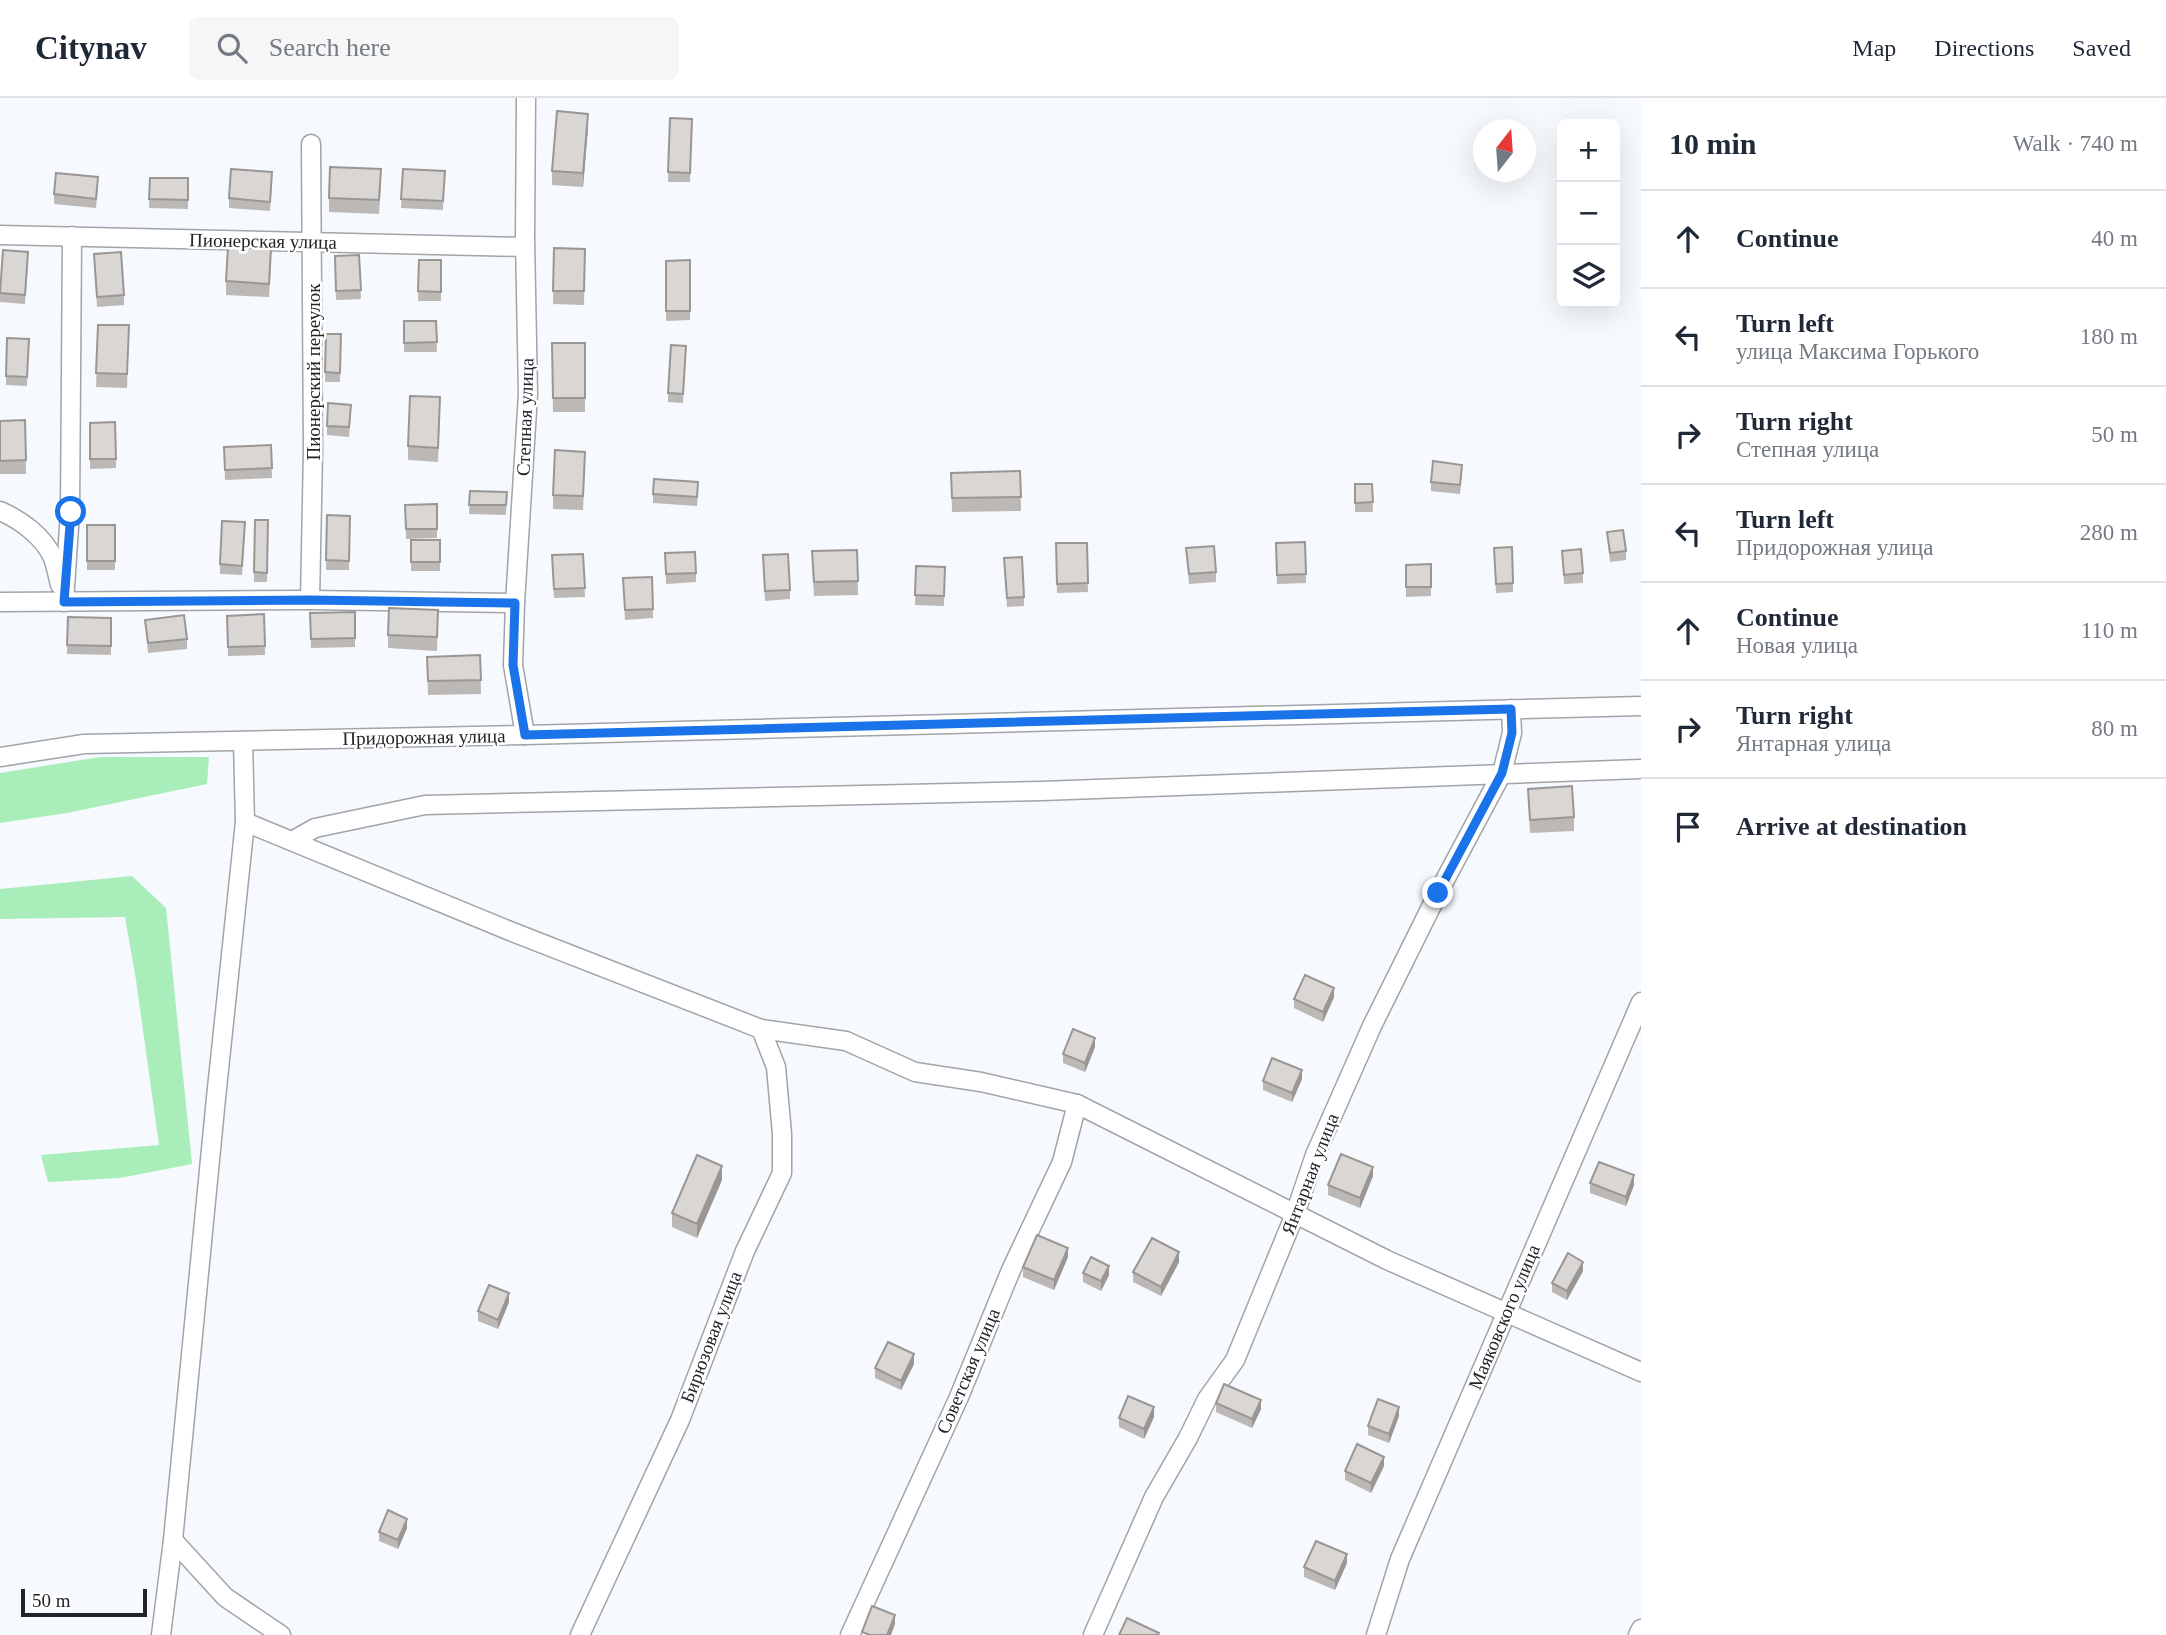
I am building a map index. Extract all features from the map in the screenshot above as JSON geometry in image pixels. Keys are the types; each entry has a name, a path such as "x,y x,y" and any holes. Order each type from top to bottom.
{"street":[{"name":"Степная улица","path":"525,735 513,665 528,394 526,98"},
{"name":"Пионерский переулок","path":"310,600 313,452 311,144"},
{"name":"Пионерская улица","path":"0,235 525,247"},
{"path":"64,602 71,512 72,236"},
{"path":"0,511 19,520 35,533 53,557 64,602"},
{"path":"0,602 310,600 515,603"},
{"name":"Придорожная улица","path":"0,757 84,744 1641,706"},
{"name":"Янтарная улица","path":"1093,1635 1154,1497 1207,1399 1235,1360 1295,1214 1315,1155 1372,1026 1502,773 1512,733 1511,709"},
{"path":"161,1635 173,1540 245,822 243,741"},
{"path":"292,841 315,828 425,805 1042,791 1641,769"},
{"path":"245,822 510,931 761,1029 846,1041 915,1072 981,1082 1077,1104 1387,1260 1641,1372"},
{"name":"Маяковского улица","path":"1376,1635 1400,1559 1641,1002"},
{"name":"Бирюзовая улица","path":"580,1635 680,1420 745,1251 782,1173 782,1134 776,1068 761,1029"},
{"name":"Советская улица","path":"850,1635 959,1396 1011,1270 1062,1162 1077,1104"},
{"path":"173,1540 225,1597 281,1635"},
{"path":"1638,1635 1641,1629"}],"green space":[{"path":"100,757 209,757 207,784 67,813 0,823 0,773"},
{"path":"132,876 166,908 192,1164 120,1178 48,1182 41,1155 159,1145 136,980 125,917 0,919 0,889"}],"building":[{"path":"557,111 588,114 583,173 552,171"},
{"path":"670,118 692,119 690,173 668,172"},
{"path":"330,167 381,169 379,200 329,198"},
{"path":"231,169 272,172 270,202 229,198"},
{"path":"403,169 445,171 443,201 401,199"},
{"path":"56,173 98,177 96,199 54,194"},
{"path":"150,178 188,178 188,200 149,199"},
{"path":"228,247 271,249 269,284 226,281"},
{"path":"554,248 585,249 584,291 553,291"},
{"path":"3,250 28,252 25,295 0,293"},
{"path":"121,252 124,295 97,297 94,254"},
{"path":"359,255 361,290 336,291 335,256"},
{"path":"419,260 441,260 441,292 418,291"},
{"path":"690,260 690,311 666,311 666,261"},
{"path":"404,321 436,321 437,342 404,343"},
{"path":"98,325 129,325 127,374 96,373"},
{"path":"326,334 341,334 340,373 325,372"},
{"path":"7,338 29,339 27,377 6,376"},
{"path":"552,343 585,343 585,398 553,398"},
{"path":"671,345 686,346 683,394 668,393"},
{"path":"410,396 440,397 438,448 408,446"},
{"path":"328,403 351,405 349,427 327,426"},
{"path":"25,420 26,460 0,461 0,421"},
{"path":"115,422 116,459 90,459 90,423"},
{"path":"271,445 272,468 225,470 224,447"},
{"path":"555,450 585,452 583,496 553,495"},
{"path":"1433,461 1462,465 1460,485 1431,482"},
{"path":"1020,471 1021,497 952,498 951,473"},
{"path":"654,479 698,482 697,497 653,494"},
{"path":"1355,484 1372,484 1373,502 1355,503"},
{"path":"470,491 507,492 506,505 469,505"},
{"path":"437,504 437,529 406,529 405,505"},
{"path":"327,515 350,516 349,561 326,560"},
{"path":"255,520 268,520 267,573 254,572"},
{"path":"222,521 245,522 242,566 220,564"},
{"path":"87,525 115,525 115,561 87,561"},
{"path":"1623,530 1626,551 1610,553 1607,532"},
{"path":"411,540 440,540 440,562 411,562"},
{"path":"1305,542 1306,574 1277,575 1276,543"},
{"path":"1056,543 1087,543 1088,583 1057,584"},
{"path":"1214,546 1216,572 1189,574 1186,548"},
{"path":"1512,547 1513,583 1496,584 1494,548"},
{"path":"1581,549 1583,573 1564,575 1562,551"},
{"path":"857,550 858,581 814,582 812,551"},
{"path":"695,552 696,573 666,574 665,553"},
{"path":"583,554 585,588 554,589 552,555"},
{"path":"788,554 790,590 765,591 763,555"},
{"path":"1022,557 1024,597 1007,598 1004,558"},
{"path":"1431,564 1431,587 1406,587 1406,565"},
{"path":"916,566 945,567 944,596 915,595"},
{"path":"652,577 653,609 625,610 623,578"},
{"path":"389,608 438,610 437,637 388,635"},
{"path":"355,612 355,638 311,639 310,613"},
{"path":"264,614 265,646 228,647 227,616"},
{"path":"184,615 187,639 148,643 145,620"},
{"path":"68,617 111,618 111,646 67,645"},
{"path":"480,655 481,680 428,681 427,657"},
{"path":"1572,786 1574,817 1530,820 1528,789"},
{"path":"1305,975 1334,988 1323,1012 1294,999"},
{"path":"1073,1029 1095,1038 1085,1063 1063,1054"},
{"path":"1272,1058 1302,1070 1292,1093 1263,1081"},
{"path":"1341,1154 1373,1167 1360,1198 1328,1185"},
{"path":"697,1155 722,1166 697,1224 672,1213"},
{"path":"1599,1162 1634,1175 1626,1197 1590,1183"},
{"path":"1037,1235 1068,1248 1054,1280 1023,1267"},
{"path":"1152,1238 1179,1252 1161,1287 1133,1272"},
{"path":"1568,1253 1583,1262 1567,1291 1552,1283"},
{"path":"1091,1257 1109,1266 1101,1281 1083,1273"},
{"path":"489,1285 509,1293 498,1320 478,1311"},
{"path":"888,1342 914,1354 901,1381 875,1368"},
{"path":"1224,1384 1261,1400 1252,1419 1216,1403"},
{"path":"1128,1396 1154,1407 1144,1429 1119,1418"},
{"path":"1378,1399 1399,1407 1389,1434 1368,1426"},
{"path":"1357,1444 1384,1457 1371,1483 1345,1471"},
{"path":"388,1510 407,1519 398,1540 379,1532"},
{"path":"1316,1541 1347,1554 1335,1581 1304,1567"},
{"path":"872,1606 895,1615 887,1635 862,1632"},
{"path":"1127,1618 1159,1633 1158,1635 1119,1635"}],"route":[{"path":"71,512 64,602 310,600 515,603 513,665 525,735 1511,709 1512,733 1502,773 1438,893"}]}
